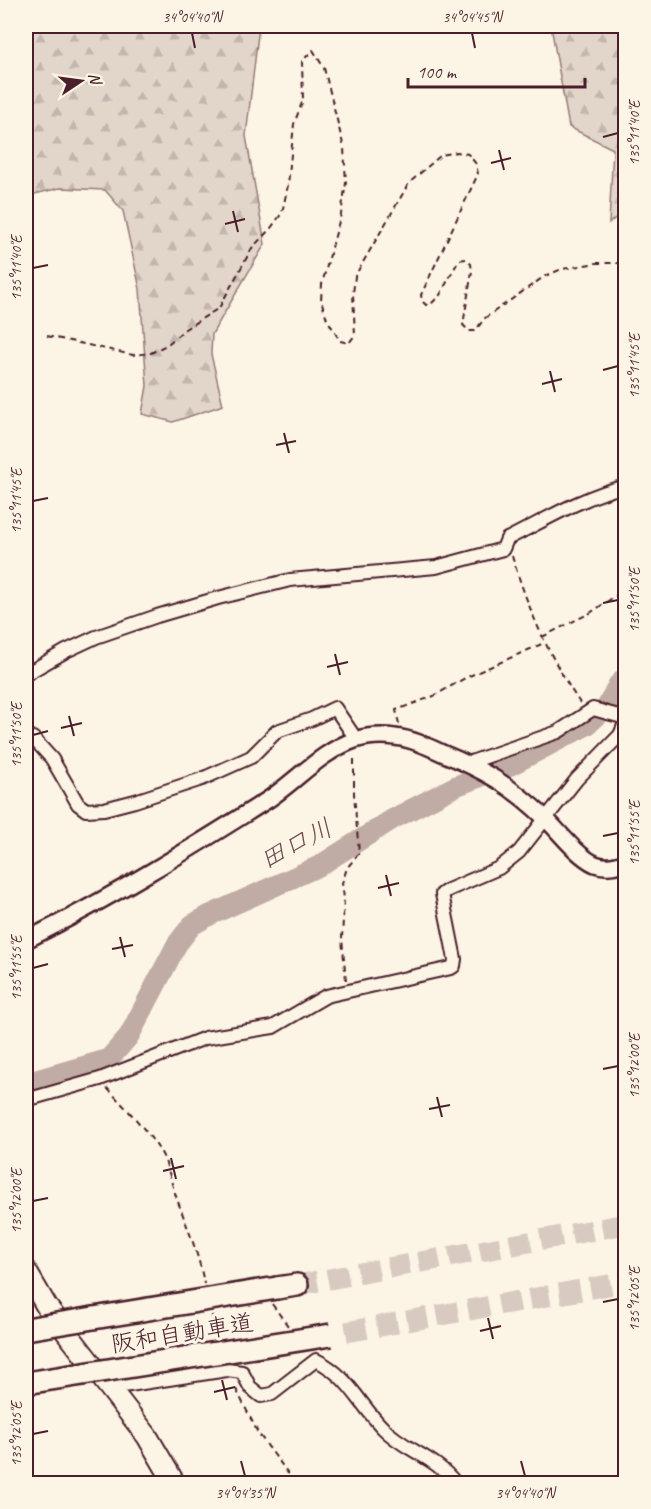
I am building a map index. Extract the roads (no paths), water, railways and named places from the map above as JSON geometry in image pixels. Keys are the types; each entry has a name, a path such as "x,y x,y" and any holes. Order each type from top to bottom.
{"highway":[{"path":"26,1271 47,1306 147,1436 175,1484"},
{"name":"阪和自動車道","path":"26,1329 287,1286"},
{"name":"阪和自動車道","path":"26,1383 339,1333"}],"street":[{"path":"26,674 96,637 218,598 290,580 436,567 503,549 507,539 572,506 608,490 626,486"},
{"path":"26,738 33,738 52,759 78,804 86,810 135,801 202,779 251,757 277,731 335,708 354,740"},
{"path":"26,1100 100,1079 205,1038 273,1027 326,996 454,966 455,959 442,894 499,868 519,852 577,779 620,735 623,718 592,711 566,728 474,767"},
{"path":"26,940 111,894 278,793 329,754 354,740 374,737 399,738 428,747 474,767 508,786 595,864 613,866 626,862"},
{"path":"110,1388 227,1370 242,1372 250,1387 261,1396 272,1394 316,1360 338,1372 384,1429 446,1471 456,1484"}],"waterway":[{"name":"田口川","path":"26,1083 109,1059 129,1036 177,944 192,925 319,866 393,819 456,786 511,765 587,725 607,707 618,685 626,677"}],"tunnel":[{"path":"297,1285 626,1224"},
{"path":"346,1332 626,1282"}]}
